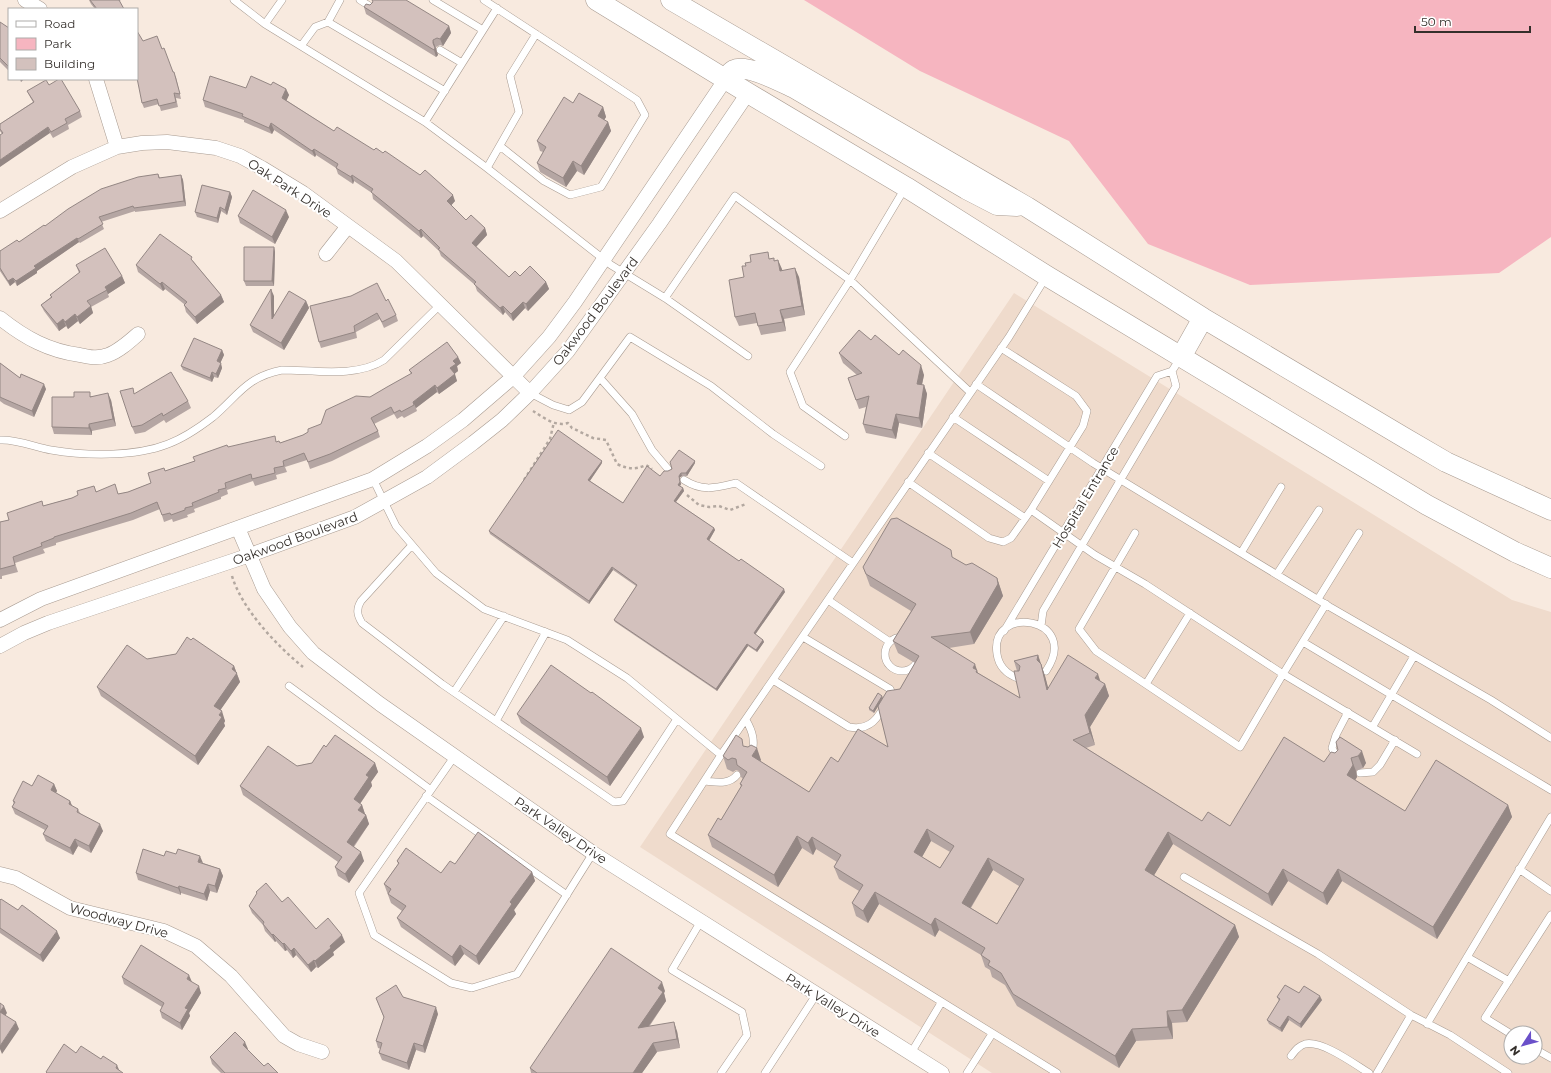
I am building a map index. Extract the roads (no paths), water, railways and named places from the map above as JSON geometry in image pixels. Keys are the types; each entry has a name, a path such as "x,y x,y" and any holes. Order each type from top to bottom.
{"main road":[{"path":"596,0 725,80 906,186 1046,276 1177,364 1427,505 1515,552 1551,568"},
{"path":"671,0 1027,207 1203,318 1446,462 1551,510"},
{"path":"725,80 732,71 738,69 746,69 770,77 794,88 966,189 997,205 1027,207"},
{"path":"1177,364 1203,318"}],"street":[{"path":"25,0 38,8"},
{"path":"96,80 117,147"},
{"name":"Oakwood Boulevard","path":"0,620 41,599 373,479 426,446 463,420 513,377 549,337 725,80"},
{"name":"Oakwood Boulevard","path":"0,646 24,632 48,623 250,556 342,522 427,477 454,458 502,420 530,394 568,351 748,93"},
{"name":"Oak Park Drive","path":"0,210 72,167 117,147 142,143 167,142 192,144 222,150 240,156 302,193 396,261 530,394"},
{"path":"326,254 348,226"},
{"path":"0,318 15,330 42,346 62,353 96,358 107,356 118,350 138,334"},
{"name":"Park Valley Drive","path":"238,528 268,595 290,627 313,653 380,704 454,757 593,853 816,995 942,1073"},
{"name":"Woodway Drive","path":"0,874 16,878 70,908 164,931 196,946 231,976 284,1036 298,1044 322,1052"}],"lane":[{"path":"234,0 265,24 425,122 487,168 603,259 623,273 665,298 748,356"},
{"path":"265,24 282,0"},
{"path":"301,46 315,27 328,22 340,0"},
{"path":"360,0 371,7"},
{"path":"433,0 483,30"},
{"path":"484,0 637,100 645,115 601,187 570,195 544,180 500,146"},
{"path":"425,122 497,8"},
{"path":"328,22 445,91"},
{"path":"487,168 519,112 510,76 536,34"},
{"path":"440,50 462,63"},
{"path":"846,436 802,406 790,372 850,280 906,186"},
{"path":"665,298 735,196 850,280 970,392"},
{"path":"1046,276 1001,348 721,755 670,834 1057,1073"},
{"path":"0,440 76,453 125,453 168,444 214,416 238,391 248,383 274,371 350,371 375,365 384,360 440,304"},
{"path":"530,394 553,405 569,410 582,402 630,338 711,386 773,434 821,466"},
{"path":"908,482 989,538 1003,542 1011,538 1031,510 1083,426 1087,411 1076,396 1001,348"},
{"name":"Hospital Entrance","path":"1020,679 1011,676 1003,669 998,660 996,650 998,640 1103,469 1157,376 1177,364"},
{"name":"Hospital Entrance","path":"1042,626 1043,611 1081,544 1176,386 1177,364"},
{"path":"600,378 632,414 652,450 668,470"},
{"path":"976,384 1069,448 1103,469 1326,604 1491,700 1551,738"},
{"path":"953,417 1049,481"},
{"path":"928,453 1025,518"},
{"path":"373,479 396,526 436,573 484,609 566,640 627,678 721,755"},
{"path":"684,480 696,488 714,489 736,483 853,563"},
{"path":"1241,553 1281,487"},
{"path":"1031,510 1081,544 1283,674 1373,726 1417,754"},
{"path":"1277,574 1319,510"},
{"path":"1135,533 1079,629 1096,651 1240,747 1326,604"},
{"path":"1318,599 1359,534"},
{"path":"412,545 361,601 358,606 359,618 362,622 454,692 614,802 623,802 677,719"},
{"path":"828,600 890,642"},
{"path":"1146,684 1190,613"},
{"path":"454,692 504,616"},
{"path":"1004,631 1012,625 1022,622 1032,622 1042,626 1048,632 1053,641 1054,650 1052,663 1046,671"},
{"path":"496,721 546,632"},
{"path":"773,680 849,727 864,727 875,721 892,693 890,689 803,637"},
{"path":"900,637 911,639 915,643 919,653 916,664 907,670 897,670 893,668 886,656 886,650 890,642 900,637"},
{"path":"1303,642 1551,790"},
{"path":"1373,726 1414,656"},
{"path":"289,686 428,793 567,895"},
{"path":"1338,760 1332,748 1336,735 1348,712"},
{"path":"746,720 752,729 754,743 752,754"},
{"path":"1360,773 1373,772 1380,765 1395,740"},
{"path":"454,757 359,893 374,935 451,983 472,988 517,974 593,853"},
{"path":"704,781 724,782 734,779 737,775"},
{"path":"1428,1024 1551,817"},
{"path":"1520,869 1551,891"},
{"path":"1184,877 1318,954 1411,1015 1450,1035 1508,1073"},
{"path":"1503,1029 1485,1018 1551,915"},
{"path":"701,921 672,970 742,1012 748,1035 721,1073"},
{"path":"1467,957 1508,981"},
{"path":"765,1073 816,995"},
{"path":"911,1053 942,1003"},
{"path":"1377,1073 1411,1015"},
{"path":"967,1073 992,1034"},
{"path":"1291,1056 1303,1044 1314,1043 1369,1073"}]}
